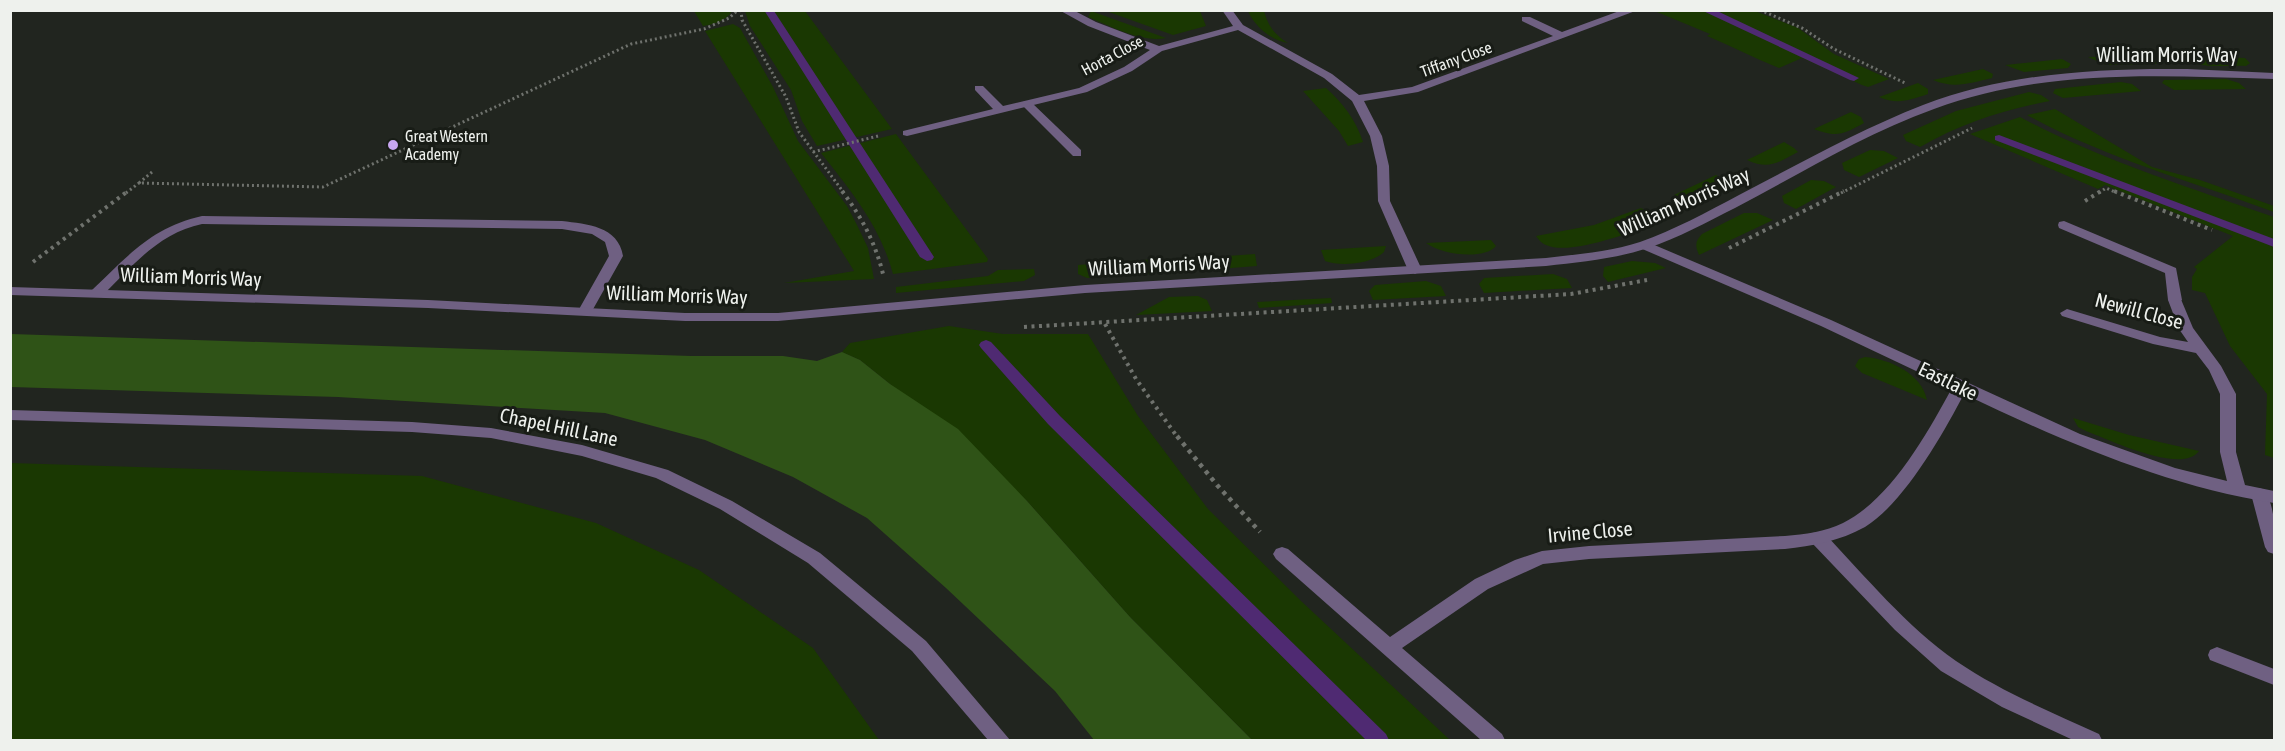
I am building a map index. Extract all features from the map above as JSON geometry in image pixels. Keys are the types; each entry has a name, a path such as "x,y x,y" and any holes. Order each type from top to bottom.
{"street":[{"path":"1064,10 1092,24 1158,49"},
{"path":"1227,10 1239,27 1328,76 1357,99 1376,136 1383,166 1384,201 1415,270"},
{"name":"Tiffany Close","path":"1357,99 1414,90 1633,10"},
{"path":"1526,19 1562,36"},
{"name":"Horta Close","path":"907,133 1098,84 1128,69 1158,49 1239,27"},
{"name":"William Morris Way","path":"10,291 428,304 685,316 778,317 1085,289 1588,258 1645,244 1702,220 1903,118 1960,97 2017,83 2101,73 2199,71 2274,76"},
{"path":"979,88 1000,110"},
{"path":"1027,104 1077,153"},
{"path":"97,293 161,233 186,222 202,220 562,225 598,232 609,238 616,246 616,256 585,311"},
{"name":"Newill Close","path":"2064,225 2171,271 2175,300 2186,329 2216,369 2228,393 2228,452 2238,490"},
{"name":"Eastlake","path":"1645,244 2109,453 2140,464 2267,496 2274,547"},
{"name":"Newill Close","path":"2067,313 2158,341 2200,349"},
{"name":"Irvine Close","path":"1389,647 1502,573 1543,558 1818,538 1841,532 1862,521 1883,505 1947,414 1960,387"},
{"name":"Chapel Hill Lane","path":"10,415 412,427 491,433 582,451 662,474 726,505 814,558 919,646 1000,741"},
{"path":"1818,538 1932,653 1967,677 2092,741"},
{"path":"1282,554 1494,741"},
{"path":"2217,656 2274,677"}],"path":[{"path":"739,10 742,20 777,80 799,132 862,219 880,260 884,282"},
{"path":"139,183 323,187 631,44 665,34 722,24 731,20 739,10"},
{"path":"1760,10 1802,28 1834,49 1905,83"},
{"path":"813,152 867,139"},
{"path":"27,266 152,172"},
{"path":"2064,225 2069,212 2106,188 2212,230"},
{"path":"1105,324 1119,353 1185,446 1227,498 1282,554"}],"green space":[{"path":"1661,10 1755,11 1798,28 1834,54 1889,79 1868,87 1802,58 1779,68 1707,36 1710,34 1657,12"},
{"path":"694,11 732,11 723,20 703,26"},
{"path":"745,11 805,11 892,129 817,146 802,121 791,90 750,26"},
{"path":"1091,11 1166,38 1146,38 1126,33 1088,17"},
{"path":"1106,11 1200,11 1206,26 1173,35"},
{"path":"1248,11 1264,11 1273,30 1288,43 1264,32"},
{"path":"733,24 740,28 773,87 798,141 847,206 868,248 874,279 784,283 854,271 705,31"},
{"path":"2151,55 2158,60 2156,64 2106,65 2088,57"},
{"path":"2177,55 2245,58 2250,63 2246,66 2200,65 2183,60"},
{"path":"2062,59 2071,64 2068,68 2024,72 2005,65"},
{"path":"1983,69 1993,74 1992,78 1955,85 1933,80"},
{"path":"2226,79 2239,83 2246,89 2174,90 2162,83 2164,80"},
{"path":"2121,82 2132,84 2141,91 2063,98 2053,93 2055,89"},
{"path":"1918,83 1928,89 1928,94 1898,101 1879,97"},
{"path":"1326,88 1348,112 1363,142 1348,146 1339,131 1303,91"},
{"path":"2029,92 2041,95 2050,101 1983,118 1920,147 1906,141 1903,135 1956,111"},
{"path":"2055,109 2152,167 2200,180 2274,206 2274,212 2087,144 2027,115"},
{"path":"1851,112 1861,117 1864,123 1840,134 1814,129"},
{"path":"2020,117 2113,160 2274,217 2274,458 2265,455 2267,394 2230,346 2205,293 2192,290 2192,277 2197,269 2194,267 2233,236 2105,185 2098,189 1970,134"},
{"path":"896,134 988,259 987,262 893,274 873,225 821,153"},
{"path":"1784,142 1798,152 1767,165 1747,160"},
{"path":"1870,150 1884,151 1898,158 1859,177 1844,170 1842,163"},
{"path":"1716,175 1726,181 1728,186 1708,197 1689,200 1674,195"},
{"path":"1811,180 1824,181 1836,187 1796,209 1784,203 1782,196"},
{"path":"1641,208 1655,216 1656,223 1601,241 1557,248 1544,244 1536,236 1594,225"},
{"path":"1744,213 1757,213 1773,220 1699,255 1696,244 1702,234"},
{"path":"1491,240 1496,246 1490,251 1472,255 1451,253 1426,243"},
{"path":"1386,246 1384,252 1379,256 1364,262 1348,264 1325,261 1321,250"},
{"path":"1255,254 1257,266 1218,269 1206,267 1200,258"},
{"path":"1156,259 1158,268 1150,274 1087,278 1078,274 1078,265"},
{"path":"1632,261 1655,263 1666,268 1608,282 1603,276 1604,267"},
{"path":"1034,269 1035,275 1024,281 896,293 896,287 988,276 998,270"},
{"path":"1553,274 1567,279 1572,288 1484,293 1479,284 1484,278"},
{"path":"1426,281 1441,286 1446,296 1373,300 1369,291 1375,285"},
{"path":"1198,296 1207,300 1212,311 1136,315 1169,297"},
{"path":"1331,298 1332,303 1259,308 1257,302"},
{"path":"949,326 1003,334 1088,334 1138,416 1208,509 1301,601 1450,740 1252,740 1130,617 1027,501 890,384 860,360 842,352 850,343"},
{"path":"11,334 691,356 783,356 817,361 842,352 860,360 890,384 958,429 1027,501 1130,617 1252,740 1094,740 1055,691 946,588 867,518 793,477 705,440 605,413 338,397 11,387"},
{"path":"1865,357 1885,361 1912,375 1924,391 1927,400 1862,373 1855,366 1859,359"},
{"path":"2073,418 2129,435 2199,451 2190,457 2162,458 2128,448 2086,431 2078,427"},
{"path":"11,463 422,476 596,523 699,570 813,648 879,740 11,740"}],"waterway":[{"path":"1706,10 1854,78"},
{"path":"769,11 927,257"},
{"path":"1999,138 2274,243"},
{"path":"986,345 1054,420 1379,740"}],"place":[{"name":"Great Western Academy","path":"393,145"}]}
